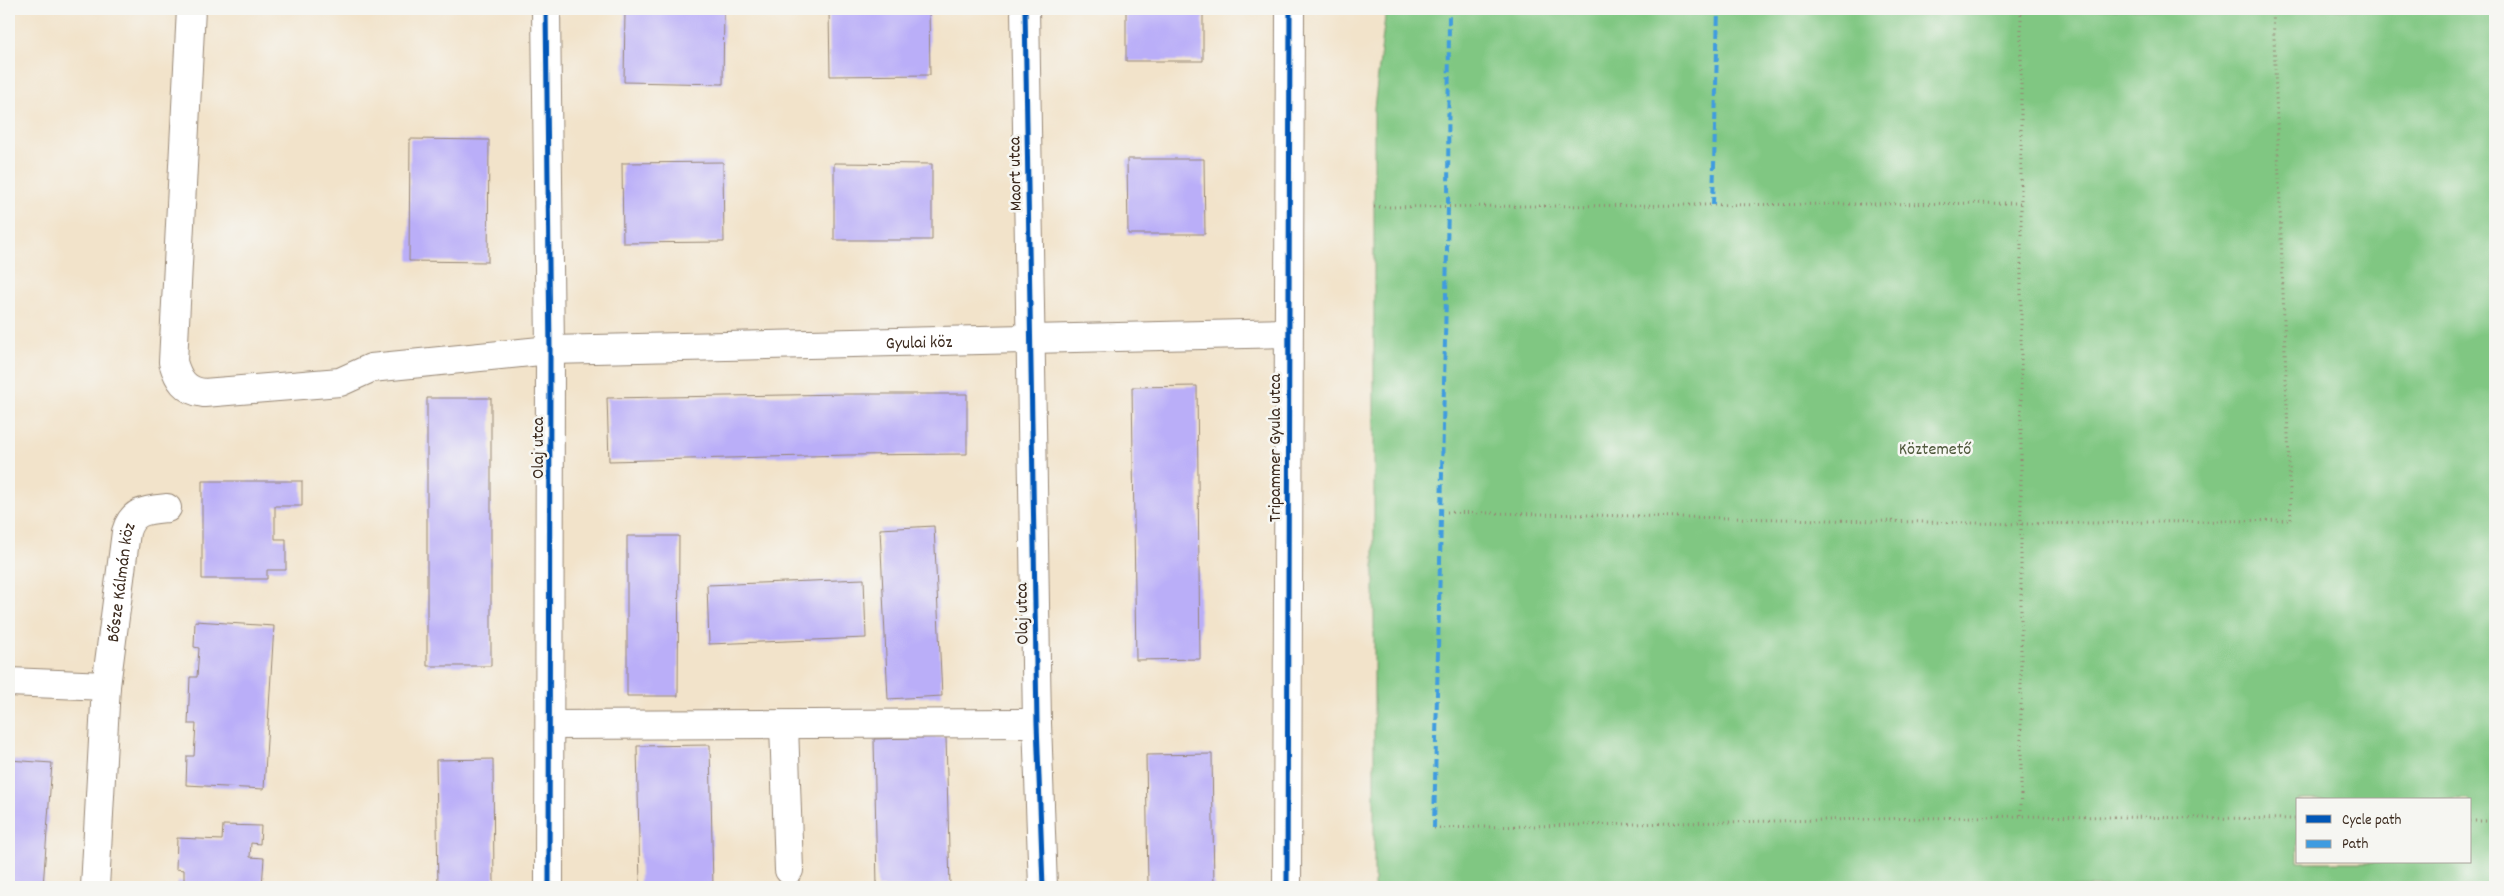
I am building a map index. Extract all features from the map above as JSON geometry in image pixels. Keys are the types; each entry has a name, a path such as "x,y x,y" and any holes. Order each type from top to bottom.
{"street":[{"name":"Gyulai köz","path":"191,9 172,362 184,385 194,392 204,393 340,382 371,368 550,350 1288,333"},
{"name":"Olaj utca","path":"546,9 550,350 549,887"},
{"name":"Maort utca","path":"1025,9 1030,339"},
{"name":"Tripammer Gyula utca","path":"1287,887 1290,9"},
{"name":"Olaj utca","path":"1030,339 1037,723 1043,887"},
{"name":"Bősze Kálmán köz","path":"95,887 106,686 128,526 136,514 143,510 168,508"},
{"path":"9,682 106,686"},
{"path":"550,725 1037,723"},
{"path":"784,725 789,870"}],"path":[{"path":"2021,9 2022,816"},
{"path":"1442,512 2021,524 2291,520 2273,9"},
{"path":"1374,208 2021,203"},
{"path":"1434,828 2022,816 2296,819"},
{"path":"2472,821 2495,821"}],"green space":[{"name":"Köztemető","path":"1386,9 2495,9 2495,887 1374,887 1374,108"}],"building":[{"path":"625,9 724,9 723,84 624,82"},
{"path":"829,9 929,9 930,75 830,76"},
{"path":"1126,9 1203,9 1203,61 1126,61"},
{"path":"410,139 489,140 488,262 409,261"},
{"path":"1127,159 1204,159 1205,234 1128,234"},
{"path":"723,162 724,242 623,243 622,163"},
{"path":"834,163 932,164 932,240 834,240"},
{"path":"1197,386 1200,659 1136,660 1132,387"},
{"path":"967,394 967,454 609,461 607,398"},
{"path":"427,398 491,398 491,666 427,666"},
{"path":"202,481 302,481 302,506 275,506 275,539 286,539 286,570 267,570 267,579 202,579"},
{"path":"934,526 942,696 888,699 880,529"},
{"path":"627,536 679,536 678,696 627,696"},
{"path":"864,579 866,638 709,644 707,585"},
{"path":"195,621 274,626 264,789 186,785 187,756 194,756 196,724 188,724 190,677 197,677 199,648 194,647"},
{"path":"946,737 950,887 877,887 874,739"},
{"path":"710,745 713,887 640,887 637,746"},
{"path":"1212,754 1214,887 1148,887 1146,755"},
{"path":"493,759 494,887 438,887 436,760"},
{"path":"9,760 52,763 43,887 9,887"},
{"path":"223,825 261,826 260,844 251,843 250,857 264,858 262,887 178,887 178,881 184,882 184,870 176,869 177,838 222,840"}],"marked path":[{"path":"1434,828 1448,206 1449,9"},
{"path":"1713,205 1718,9"}],"cycle path":[{"path":"546,9 550,350 549,887"},
{"path":"1025,9 1037,723 1043,887"},
{"path":"1287,887 1290,9"}]}
